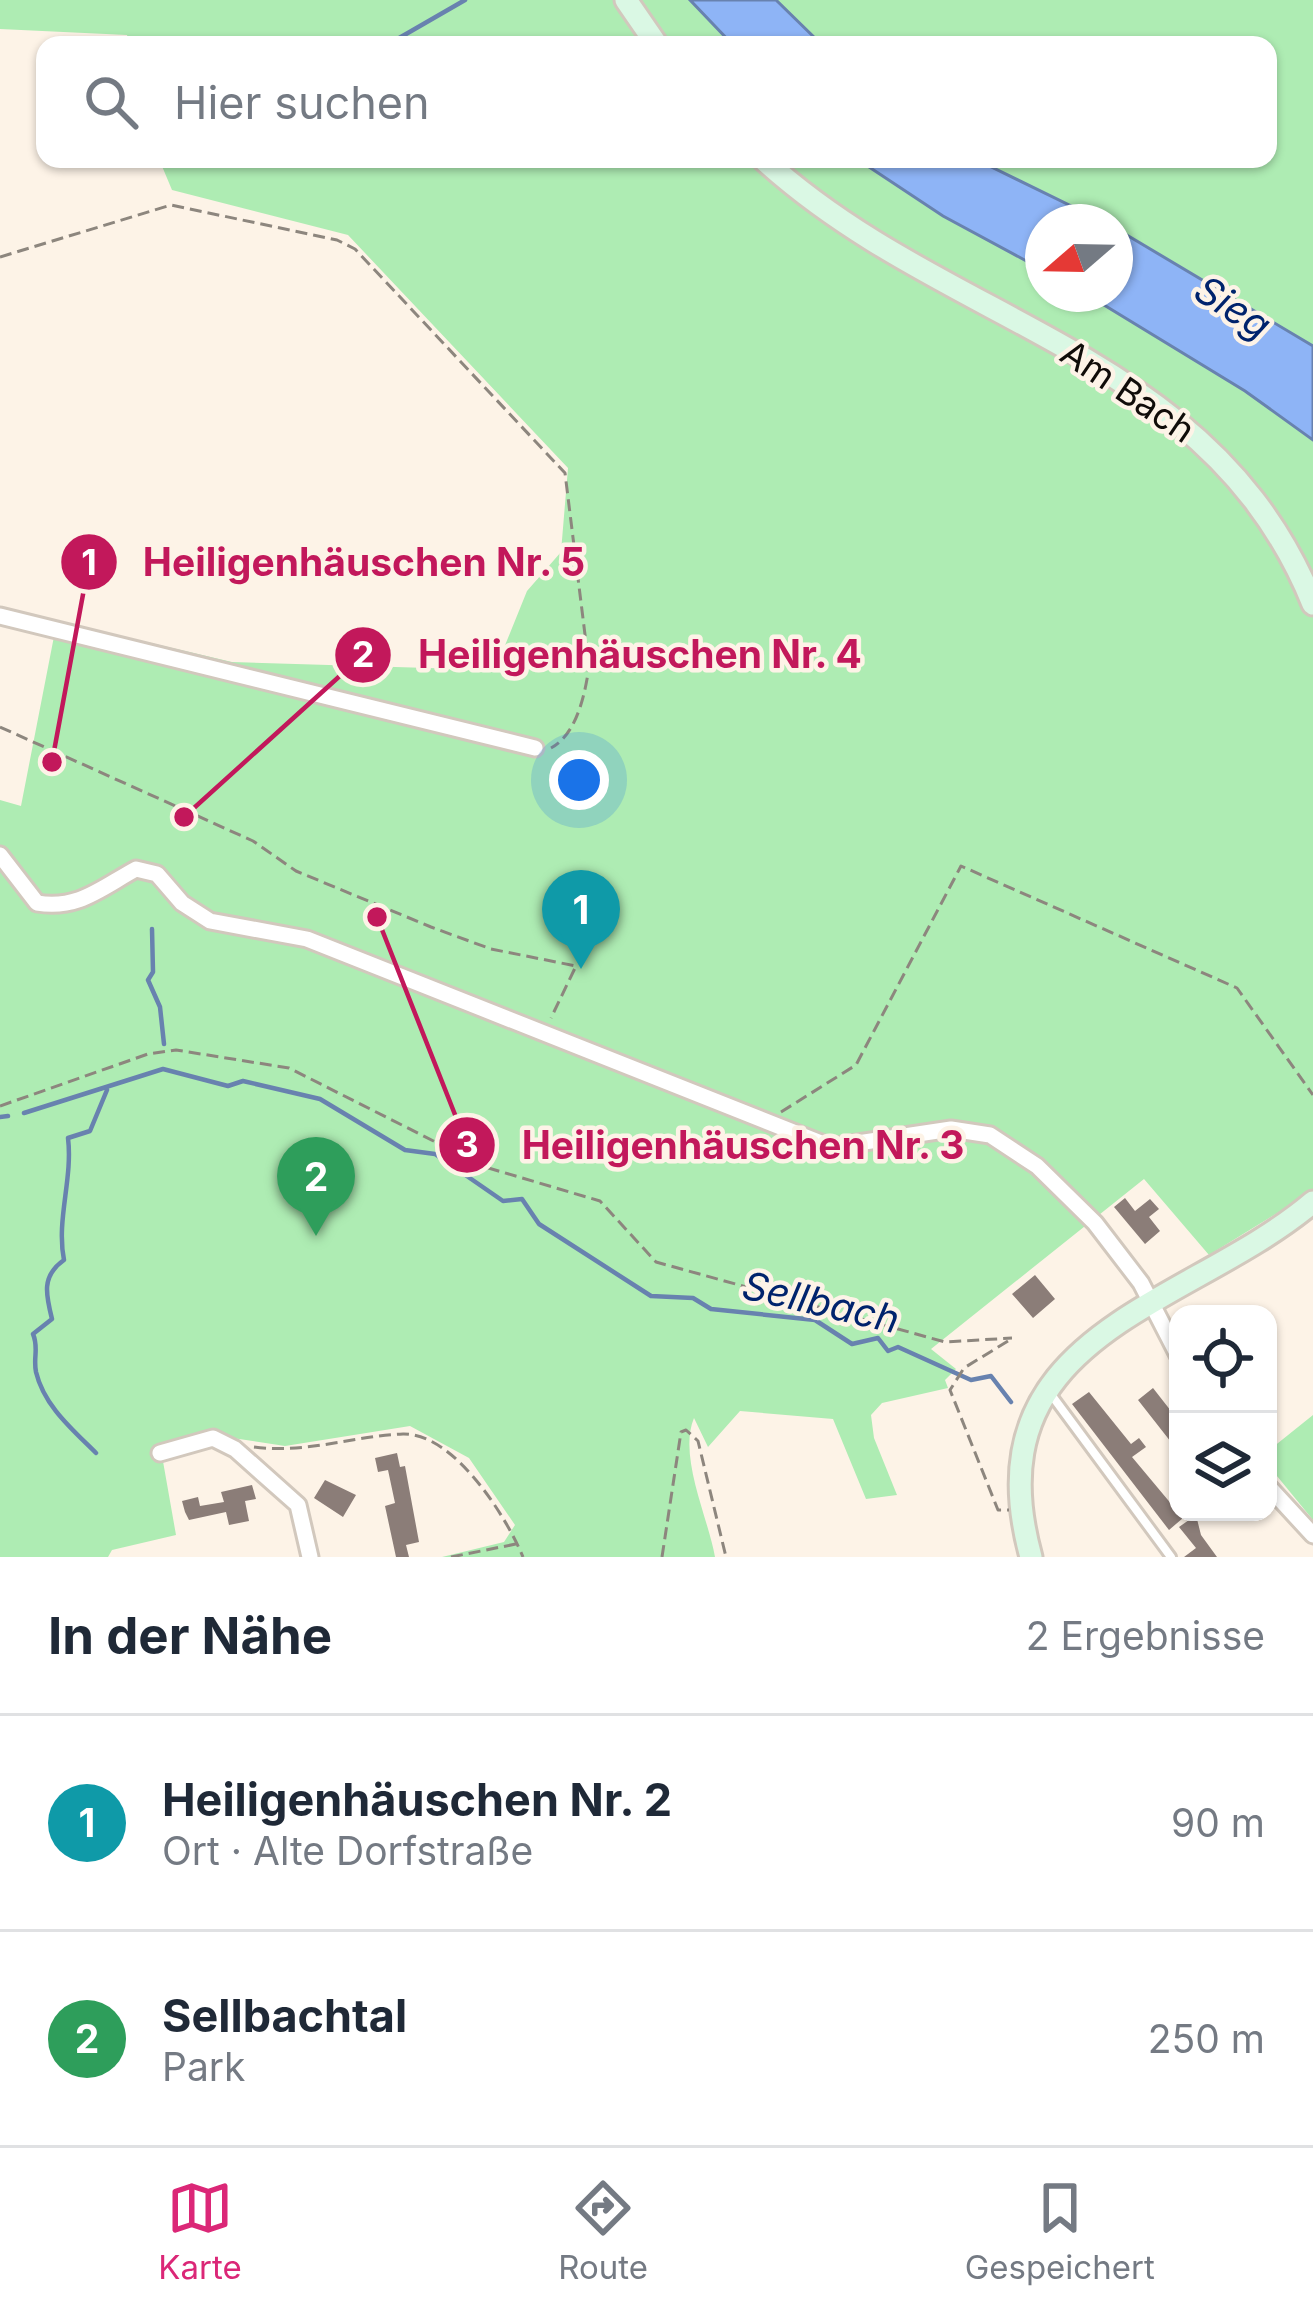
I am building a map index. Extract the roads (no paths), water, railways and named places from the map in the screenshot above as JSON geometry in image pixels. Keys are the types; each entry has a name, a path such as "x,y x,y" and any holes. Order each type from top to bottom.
{"street":[{"path":"626,0 651,36"},
{"name":"Am Bach","path":"774,168 851,230 899,260 1154,401 1209,446 1256,495 1294,556 1313,604"},
{"path":"0,616 535,748"},
{"path":"0,855 37,903 61,907 90,898 136,869 157,874 182,903 210,921 307,939 831,1147 951,1129 991,1135 1037,1166 1095,1223 1151,1300 1169,1337"},
{"path":"1031,1557 1023,1510 1024,1447 1049,1391 1099,1335 1313,1202"},
{"path":"160,1453 214,1438 235,1449 298,1505 310,1557"},
{"path":"1277,1496 1313,1534"}],"lane":[{"path":"1049,1391 1171,1557"}],"water":[{"path":"690,0 776,0 813,36 724,36"},
{"path":"871,168 993,168 1067,204 1025,204 1025,260 943,216"},
{"name":"Sieg","path":"1133,239 1313,346 1313,440 1245,391 1116,312 1133,312"}],"waterway":[{"path":"403,36 465,0"},
{"path":"152,929 153,972 148,980 160,1007 164,1044"},
{"name":"Sellbach","path":"24,1113 163,1069 228,1086 243,1081 320,1099 405,1150 435,1154 503,1201 522,1199 539,1224 651,1296 693,1298 711,1309 815,1320 852,1344 878,1338 888,1351 898,1347 971,1380 991,1376 1011,1402"},
{"path":"96,1453 46,1396 36,1372 33,1334 52,1319 49,1279 64,1260 68,1138 90,1131 107,1090"},
{"name":"Sellbach","path":"0,1117 8,1116"}],"place":[{"name":"Heiligenhäuschen Nr. 5","path":"52,762"},
{"name":"Heiligenhäuschen Nr. 4","path":"184,817"},
{"name":"Heiligenhäuschen Nr. 3","path":"377,917"},
{"name":"Heiligenhäuschen Nr. 2","path":"581,969"},
{"name":"Sellbachtal","path":"316,1236"}]}
